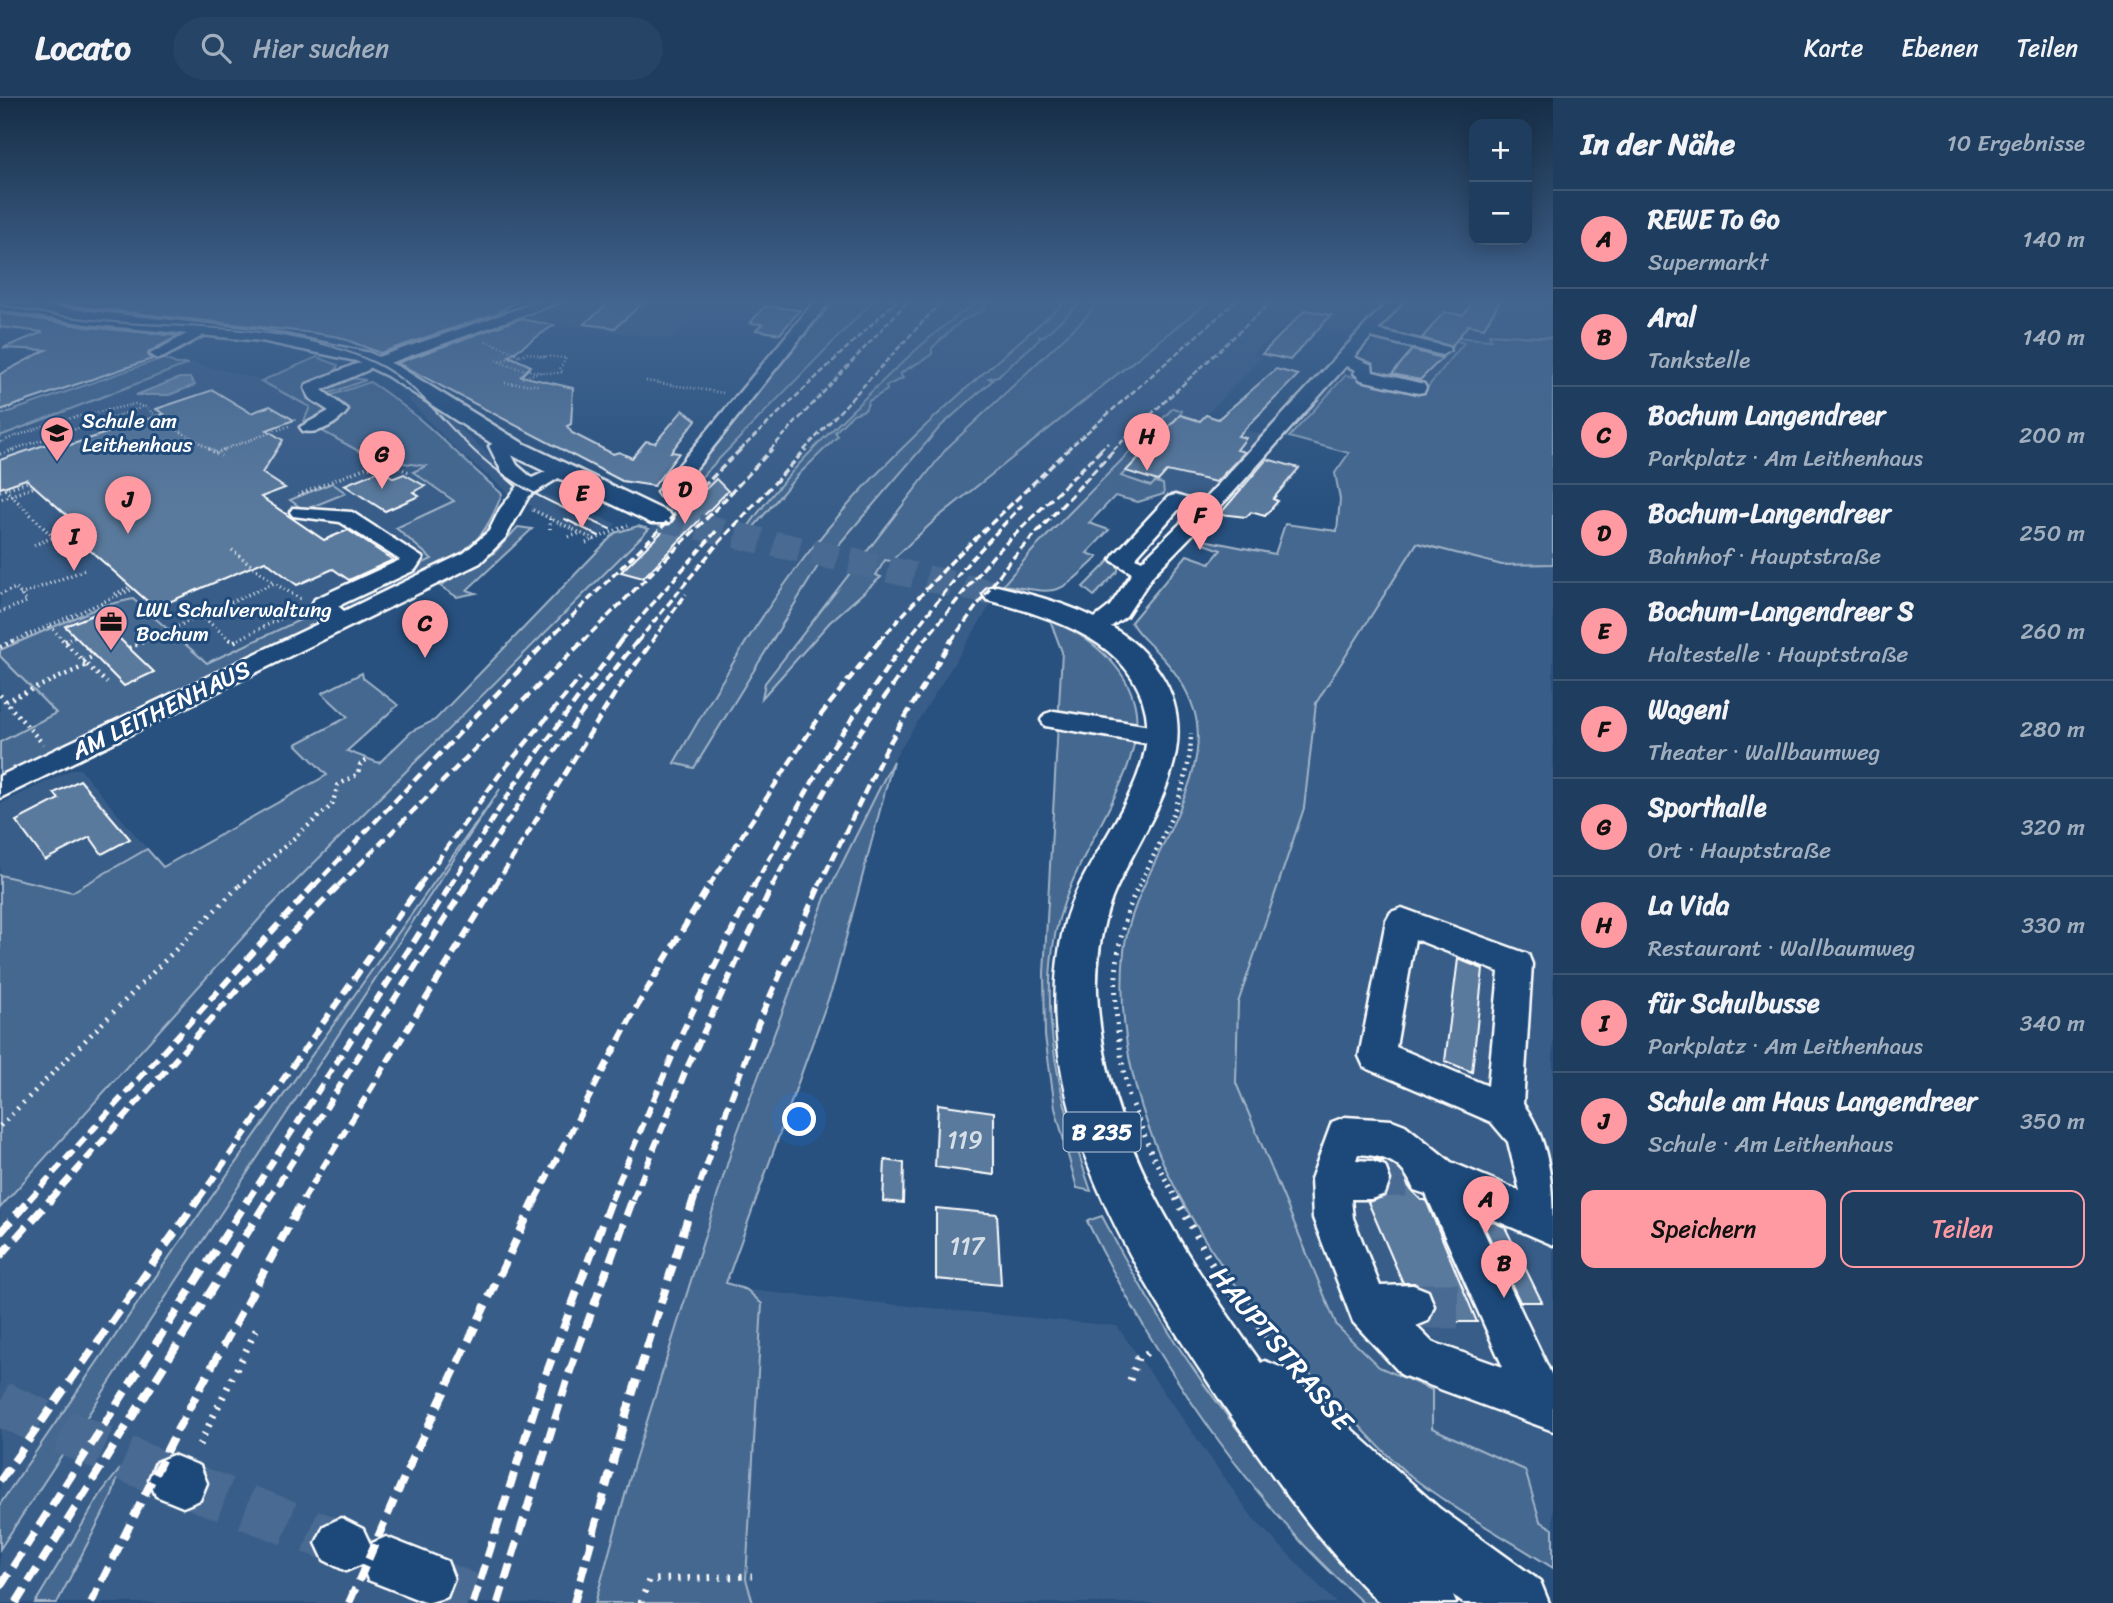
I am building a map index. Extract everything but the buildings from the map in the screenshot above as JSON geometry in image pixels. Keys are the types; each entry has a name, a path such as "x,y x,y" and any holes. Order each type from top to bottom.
{"main road":[{"path":"377,371 421,400 454,412 475,425 539,486"},
{"path":"475,425 539,486"},
{"name":"HAUPTSTRASSE","path":"997,594 1083,622 1133,659 1151,684 1162,713 1176,728 1117,846 1084,926 1077,996 1080,1034 1097,1118 1113,1164 1161,1261 1315,1488 1379,1562 1425,1603"},
{"name":"HAUPTSTRASSE","path":"1209,1335 1391,1507 1447,1553 1518,1603"}],"street":[{"path":"309,427 334,417 340,410 315,394 313,388 353,371"},
{"path":"667,492 766,371"},
{"path":"1083,622 1118,611 1145,571 1332,371"},
{"path":"1363,371 1362,373 1367,376 1418,388"},
{"path":"1274,436 1293,440"},
{"name":"AM LEITHENHAUS","path":"0,788 472,558 498,534 510,509 539,486"},
{"path":"298,504 345,516 412,558 407,565 323,604 342,622"},
{"path":"1054,720 1176,728"},
{"path":"1504,1110 1516,964 1402,921 1377,1056 1504,1110 1525,1133 1550,1223"},
{"path":"1345,1135 1392,1138 1424,1177 1483,1306 1547,1405 1419,1359 1368,1307 1333,1218 1330,1179 1345,1135"},
{"path":"1424,1177 1550,1223"},
{"path":"1330,1179 1371,1180"},
{"path":"1368,1307 1413,1306"}],"path":[{"path":"522,378 539,372 558,375 563,371"},
{"path":"646,381 746,396"},
{"path":"505,383 538,385"},
{"path":"0,411 21,404"},
{"path":"0,442 67,419 135,404 145,407 164,422 220,456"},
{"path":"0,454 145,407"},
{"path":"298,504 367,467 380,468 390,464 409,472"},
{"path":"31,485 40,481"},
{"path":"0,491 27,482 35,488 0,499"},
{"path":"539,486 550,518 550,532"},
{"path":"5,489 64,548"},
{"path":"550,518 597,541"},
{"path":"586,543 597,541 628,526"},
{"path":"598,530 608,534"},
{"path":"569,537 581,533"},
{"path":"34,545 54,537"},
{"path":"201,616 233,642 303,608 307,603 274,583 232,550"},
{"path":"74,557 90,551"},
{"path":"20,595 87,569"},
{"path":"129,648 274,583"},
{"path":"0,594 16,588 27,602 0,612"},
{"path":"0,647 132,588 115,594"},
{"path":"74,615 79,620"},
{"path":"50,626 107,683"},
{"path":"65,641 75,637"},
{"path":"83,661 94,656"},
{"path":"6,701 87,665"},
{"path":"0,695 43,745"},
{"name":"HAUPTSTRASSE","path":"1176,728 1192,740 1189,771 1128,909 1118,943 1118,1032 1129,1095 1152,1155 1222,1281 1288,1363"},
{"path":"0,1126 248,877 332,805 338,785 358,774 360,765 366,759"},
{"path":"185,1469 258,1326"},
{"path":"1130,1380 1138,1358 1150,1351"},
{"path":"641,1603 649,1580 752,1576"}],"shaded area":[{"path":"125,371 169,371 0,436 0,415"},
{"path":"171,371 227,371 256,378 311,407 305,420 427,466 414,472 454,501 445,565 0,778 0,437"},
{"path":"284,371 337,371 351,378 366,380 327,394 329,396 370,382 422,421 502,494 486,527 466,550 445,565 0,781 0,742 56,713 0,656 0,650 102,606 133,599 207,663 432,559 396,528 454,501 413,472 426,466 373,459 304,421 310,407 261,381"},
{"path":"775,371 805,371 683,496 673,493"},
{"path":"805,371 1248,371 1204,417 1264,435 1219,485 1193,502 1164,494 1165,487 1120,477 1180,415 1181,411 1173,408 1033,550 1003,585 893,761 825,898 736,1136 634,1463 595,1603 0,1603 0,1209 277,900"},
{"path":"893,371 904,371 900,374 903,378 886,386 887,390 869,401 865,410 853,414 835,432 838,436 796,477 753,528 748,527 791,473"},
{"path":"986,371 1003,371 989,378 993,380 940,427 835,549 829,548 694,768 674,763 752,632 805,557 864,487"},
{"path":"1028,371 1121,371 937,518 891,561 885,560 876,575 881,577 830,622 762,698 765,683 947,448"},
{"path":"1349,371 1468,371 1473,405 1346,375"},
{"path":"1441,371 1553,371 1553,564 1502,565 1417,543 1316,703 1304,808 1238,1003 1236,1083 1337,1326 1379,1367 1432,1390 1432,1428 1525,1470 1540,1521 1553,1529 1553,1568 1460,1511 1407,1473 1298,1361 1255,1311 1216,1257 1182,1201 1154,1142 1134,1081 1124,1017 1124,951 1130,922 1184,799 1194,768 1198,739 1194,710 1183,686 1169,665 1131,622 1187,555 1210,563 1221,550 1202,543 1203,540 1275,554 1285,524 1337,531 1340,499 1335,473 1349,453 1289,437 1346,375 1423,393"},
{"path":"179,378 190,378 195,385 169,395 136,395"},
{"path":"407,398 442,412 501,466 536,491 617,524 592,541 529,510 532,507 511,495 457,450"},
{"path":"1173,408 1182,411 1180,415 1121,476 1151,486 1155,482 1163,484 1164,494 1138,502 1115,496 1089,523 1109,530 1087,553 1098,557 1065,586 1047,591 1003,585 1033,550"},
{"path":"332,483 346,493 304,510 290,500"},
{"path":"638,526 649,529 270,907 0,1208 0,875 72,892 147,849 163,867 327,775 296,744 348,717 322,693 362,673 363,678 398,705 347,751 379,763 412,731 435,720 615,533"},
{"path":"518,527 532,529 467,590 476,593 457,597 440,586 493,554"},
{"path":"1417,543 1502,565 1553,564 1553,1529 1540,1521 1525,1470 1432,1428 1432,1390 1379,1367 1337,1326 1236,1084 1238,1003 1304,808 1316,703"},
{"path":"1110,560 1118,563 1118,571 1094,596 1083,587"},
{"path":"1049,617 1103,653 1130,690 1136,728 1127,768 1066,899 1053,947 1050,1009 1057,1071 1091,1191 1077,1188 1055,1108 1045,1036 1044,973 1062,652"},
{"path":"893,761 834,983 726,1283 747,1290 762,1304 746,1579 753,1603 595,1603 634,1463 736,1136 825,898"},
{"path":"73,769 80,769 147,849 72,892 0,875 0,804"},
{"path":"500,789 0,1549 0,1504 172,1253"},
{"path":"1102,1216 1163,1323 1231,1421 1306,1512 1391,1603 1363,1603 1303,1544 1235,1462 1180,1385 1131,1305 1087,1221"},
{"path":"747,1290 1117,1326 1253,1518 1336,1603 753,1603 746,1579 762,1304"},
{"path":"120,1469 112,1496 57,1603 35,1603 102,1492"}],"tunnel":[{"path":"660,518 997,594"},
{"path":"1371,1180 1411,1179"},
{"path":"1413,1306 1469,1306"},
{"path":"0,1404 173,1479"},
{"path":"183,1483 341,1543"},
{"path":"429,1579 489,1603"}],"tram line":[{"path":"390,371 418,394 495,469 542,498 610,529"},
{"path":"565,519 599,536"}],"railway":[{"path":"740,450 822,371"},
{"path":"770,450 843,371"},
{"path":"804,450 877,371"},
{"path":"1067,450 1156,371"},
{"path":"1113,450 1197,371"},
{"path":"1100,450 1108,443"},
{"path":"549,639 741,449"},
{"path":"583,641 713,512 772,449"},
{"path":"638,641 715,547 806,449"},
{"path":"879,641 952,561 1069,449"},
{"path":"924,641 994,555 1102,449"},
{"path":"951,641 1009,562 1115,449"},
{"path":"906,641 968,563 1022,505"},
{"path":"620,641 718,529"},
{"path":"652,641 686,594"},
{"path":"314,886 549,639"},
{"path":"450,886 519,778 622,639"},
{"path":"466,886 549,760 639,639"},
{"path":"495,886 617,690 654,639"},
{"path":"709,886 820,716 881,639"},
{"path":"754,886 829,752 907,639"},
{"path":"772,885 848,750 925,639"},
{"path":"819,886 886,749 952,639"},
{"path":"340,884 583,641"},
{"path":"419,886 500,774 580,678"},
{"path":"29,1200 315,884"},
{"path":"50,1200 248,978 340,884"},
{"path":"198,1200 421,884"},
{"path":"248,1200 451,884"},
{"path":"268,1200 467,884"},
{"path":"303,1200 496,884"},
{"path":"536,1199 635,1010 710,884"},
{"path":"694,1200 758,1024 820,884"},
{"path":"633,1200 686,1070 772,885"},
{"path":"611,1200 683,1031 754,886"},
{"path":"0,1233 31,1198"},
{"path":"0,1256 52,1198"},
{"path":"0,1481 199,1198"},
{"path":"0,1587 249,1198"},
{"path":"16,1603 269,1198"},
{"path":"91,1603 175,1434 304,1198"},
{"path":"473,1603 542,1385 612,1198"},
{"path":"498,1603 570,1371 633,1198"},
{"path":"574,1603 628,1408 694,1198"},
{"path":"349,1603 407,1471 536,1199"}],"place":[{"name":"Schule am Leithenhaus","path":"57,463"},
{"name":"La Vida","path":"1147,471"},
{"name":"Sporthalle","path":"382,489"},
{"name":"Bochum-Langendreer","path":"685,524"},
{"name":"Bochum-Langendreer S","path":"582,528"},
{"name":"Schule am Haus Langendreer","path":"128,534"},
{"name":"Wageni","path":"1200,550"},
{"name":"für Schulbusse","path":"74,571"},
{"name":"LWL Schulverwaltung Bochum","path":"111,652"},
{"name":"Bochum Langendreer","path":"425,658"},
{"name":"REWE To Go","path":"1486,1234"},
{"name":"Aral","path":"1504,1298"}]}
